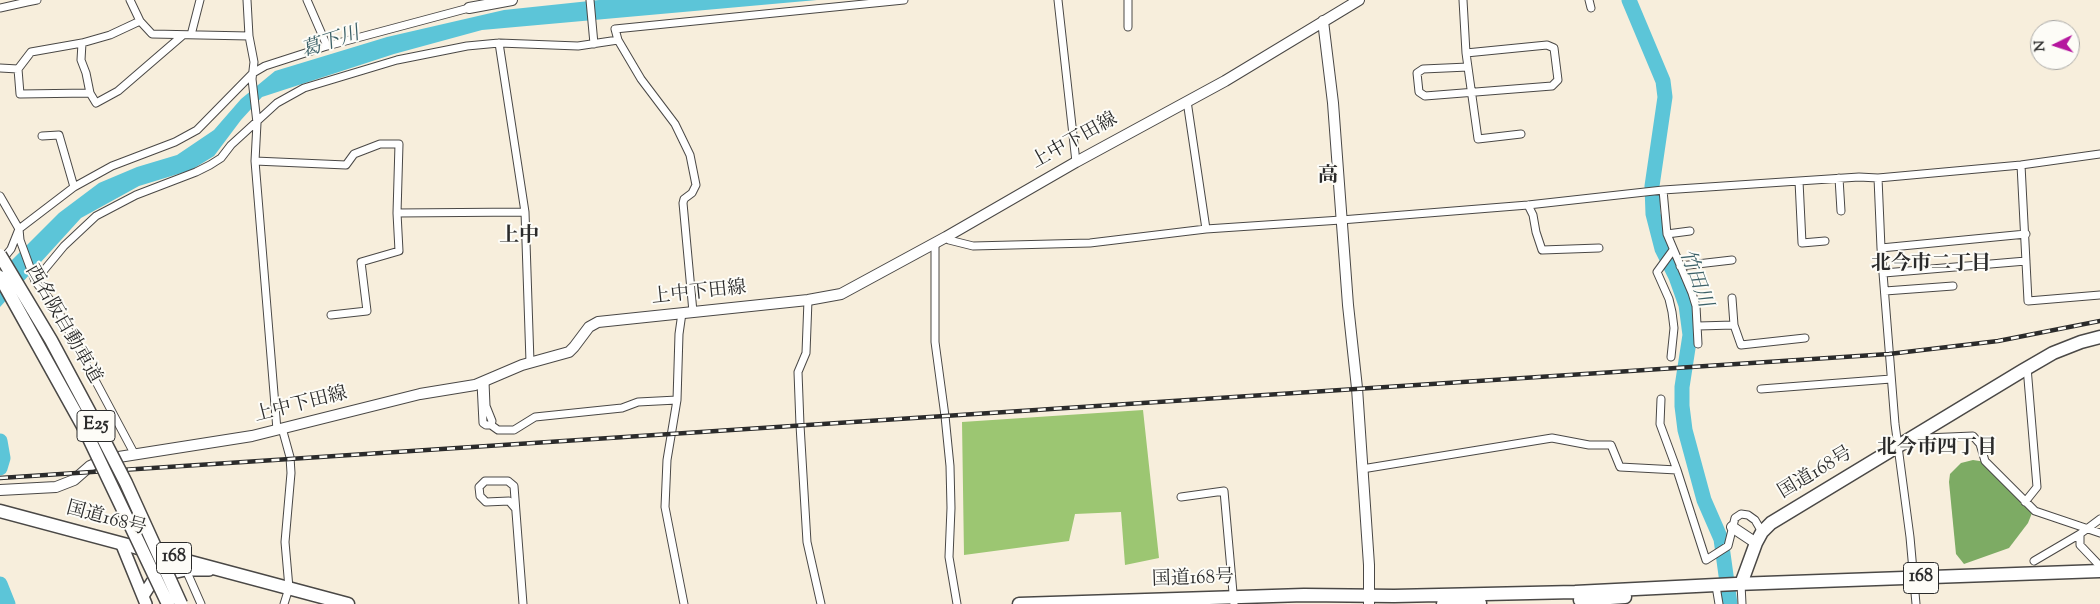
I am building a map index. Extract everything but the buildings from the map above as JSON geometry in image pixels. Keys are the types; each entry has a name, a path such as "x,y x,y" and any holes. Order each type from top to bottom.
{"highway":[{"name":"西名阪自動車道","path":"0,255 50,340 89,412 130,492 181,604"},
{"name":"西名阪自動車道","path":"0,277 84,428 168,604"},
{"name":"国道168号","path":"1759,537 1771,523 2027,367 2080,342 2100,337"},
{"name":"国道168号","path":"0,511 348,604"},
{"path":"1739,584 1759,537"},
{"name":"168","path":"1739,584 2100,572"},
{"name":"国道168号","path":"1019,604 1234,601 1304,595 1369,600 1605,600 1739,584"},
{"name":"国道168号","path":"1443,604 1575,599"},
{"name":"国道168号","path":"1369,600 1383,604"}],"main road":[{"path":"469,8 512,0"},
{"name":"上中下田線","path":"0,490 48,488 74,480 97,462 252,436 420,394 483,382 530,362 569,352 593,324 808,300 841,294 1225,80 1359,0"},
{"path":"1323,20 1333,103 1341,220 1357,388 1369,565 1369,600"},
{"path":"1732,527 1759,537"},
{"path":"122,545 145,600"},
{"path":"145,600 152,582 163,575 186,570 235,573"}],"street":[{"path":"0,8 37,0"},
{"path":"130,0 140,21 152,34 249,36"},
{"path":"82,43 81,60 90,93 96,103 118,91 187,35 200,0"},
{"path":"247,0 249,36 254,62 252,76 257,123 255,161 279,429 290,457 291,473 286,542 289,588 284,604"},
{"path":"307,0 327,46"},
{"path":"590,0 594,44"},
{"path":"684,604 665,507 666,460 677,400 679,334 687,313 683,203 696,186 690,156 675,124 636,72 618,40 615,30 904,0"},
{"path":"1058,0 1076,162"},
{"path":"1128,0 1128,27"},
{"path":"1463,0 1466,53 1478,140 1521,134"},
{"path":"1589,0 1591,8"},
{"path":"0,262 10,249 19,229 74,187 112,166 175,142 197,130 252,76 275,62 469,8"},
{"path":"90,93 20,94 18,69 31,52 82,43 110,35 140,21"},
{"path":"34,279 64,246 96,216 136,195 210,165 221,158 231,145 277,103 304,88 397,60 467,46 499,43 567,46 618,40"},
{"path":"499,43 525,212 530,362"},
{"path":"1466,53 1547,45 1554,48 1558,80 1552,86 1425,96 1419,92 1418,73 1423,69 1468,67"},
{"path":"0,68 18,69"},
{"path":"1187,101 1206,229"},
{"path":"42,136 60,135 74,187"},
{"path":"255,161 346,165 354,154 380,144 399,144 397,213 399,251 361,262 367,311 331,316"},
{"path":"946,237 949,240 973,246 1090,243 1206,229 1528,205 1662,191 1838,178 1878,178 2021,165 2100,154"},
{"path":"2021,165 2028,301 2100,295"},
{"path":"1838,178 1841,211"},
{"path":"1878,178 1880,248 1886,291 1891,379 1916,604"},
{"path":"1799,181 1802,243 1825,242"},
{"path":"1662,191 1667,234 1672,251 1692,293 1698,326 1698,344"},
{"path":"0,196 19,229 20,240 34,279 55,306 135,455"},
{"path":"1528,205 1533,215 1542,250 1599,248"},
{"path":"397,213 525,212"},
{"path":"1667,234 1690,231"},
{"path":"1880,248 2026,234"},
{"path":"935,243 935,342 950,466 949,557 957,604"},
{"path":"1671,357 1674,328 1672,312 1669,299 1657,272 1672,251"},
{"path":"1680,266 1732,260"},
{"path":"1884,274 2026,261"},
{"path":"1886,291 1953,286"},
{"path":"1732,298 1734,325 1741,345 1805,338"},
{"path":"808,300 806,353 798,372 806,542 821,604"},
{"path":"1698,326 1734,325"},
{"path":"2026,502 2037,487 2027,367"},
{"path":"1761,389 1891,379"},
{"path":"483,382 483,423 498,430 514,430 535,417 622,408 638,402 677,400"},
{"path":"1661,399 1660,424 1706,560 1728,546 1735,518 1741,514 1748,515 1755,520 1759,537"},
{"path":"1915,436 1925,438 1973,436 1980,444 1985,461 2035,511 2100,533"},
{"path":"1362,469 1552,438 1589,445 1611,445 1620,467 1677,470"},
{"path":"515,508 509,501 486,502 480,496 479,487 485,481 508,481 514,486 523,604"},
{"path":"1181,497 1224,491 1234,601"},
{"path":"2034,562 2080,534 2100,519"},
{"path":"2080,534 2080,545 2100,566"},
{"path":"186,570 201,604"},
{"path":"1739,584 1742,604"},
{"path":"1713,586 1718,604"}],"green space":[{"path":"1143,410 1159,558 1125,565 1121,512 1075,514 1069,541 964,555 962,422"},
{"path":"1973,460 1986,462 2032,513 2028,523 2009,548 1964,564 1956,554 1949,482 1950,474 1961,463"}],"water":[{"path":"599,0 817,0 482,30 394,54 262,97 241,120 214,156 191,170 139,186 81,218 0,307 0,272 59,213 99,183 137,167 177,155 214,130 241,99 275,71 387,37 504,10"}],"waterway":[{"name":"竹田川","path":"1629,0 1663,81 1665,97 1652,186 1653,214 1662,249 1676,277 1686,305 1690,335 1682,387 1685,430 1704,500 1721,539 1730,604"},
{"path":"0,441 3,458 0,468"},
{"path":"0,584 8,604"}],"railway":[{"path":"0,478 1889,354 1998,341 2100,321"}],"district":[{"name":"高","path":"1328,178"},
{"name":"上中","path":"519,238"},
{"name":"北今市二丁目","path":"1931,266"},
{"name":"北今市四丁目","path":"1937,450"}],"water label":[{"name":"葛下川","path":"331,44"}]}
